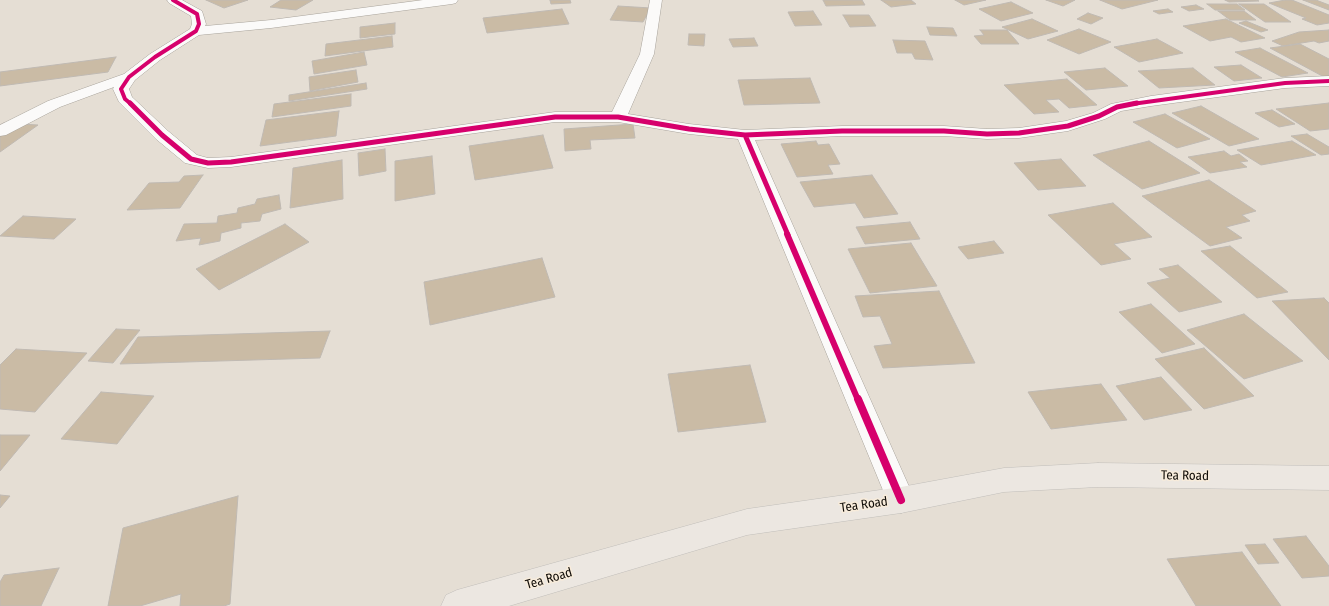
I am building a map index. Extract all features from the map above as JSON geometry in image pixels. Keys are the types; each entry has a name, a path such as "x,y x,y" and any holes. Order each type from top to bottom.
{"main road":[{"name":"Tea Road","path":"457,606 747,522 902,500 1004,480 1098,475 1329,478"}],"street":[{"path":"173,0 197,14 199,24 196,31"},
{"path":"0,131 54,104 129,76 155,57 196,31 271,24 452,0"},
{"path":"618,117 647,54 656,0"},
{"path":"129,76 121,89 125,99 162,135 191,159 208,163 247,160 555,116 618,117 689,129 745,135 842,131 944,131 987,134 1018,133 1068,126 1099,116 1117,107 1151,101 1285,83 1329,81"},
{"path":"745,135 902,500"}],"building":[{"path":"206,0 248,0 224,8"},
{"path":"281,0 313,0 296,10 270,7"},
{"path":"550,0 570,0 571,3 551,4"},
{"path":"823,0 862,0 865,5 826,6"},
{"path":"881,0 911,0 916,4 891,7"},
{"path":"955,0 986,0 964,5"},
{"path":"1046,0 1075,0 1063,6"},
{"path":"1100,0 1158,0 1122,9"},
{"path":"1225,0 1256,0 1259,1 1229,2"},
{"path":"1292,0 1329,15 1329,23 1317,25 1302,19 1306,18 1269,3"},
{"path":"1303,0 1316,0 1329,5 1329,10"},
{"path":"1011,2 1033,13 1001,21 979,9"},
{"path":"1207,4 1237,4 1245,10 1215,10"},
{"path":"1239,4 1264,4 1291,22 1265,22"},
{"path":"1196,5 1204,9 1189,11 1181,7"},
{"path":"618,6 651,8 643,22 610,20"},
{"path":"562,9 569,24 487,33 483,18"},
{"path":"1168,9 1173,12 1159,14 1153,11"},
{"path":"813,11 822,25 795,26 788,12"},
{"path":"1218,11 1244,11 1256,20 1230,20"},
{"path":"1088,13 1103,18 1091,24 1077,19"},
{"path":"843,15 869,15 876,26 850,27"},
{"path":"1032,19 1058,31 1028,39 1002,27"},
{"path":"1226,19 1265,38 1241,42 1231,37 1210,41 1183,26"},
{"path":"1246,21 1268,30 1261,32 1239,23"},
{"path":"395,23 395,34 360,38 360,27"},
{"path":"927,27 953,28 957,36 930,35"},
{"path":"1079,29 1111,42 1079,54 1047,40"},
{"path":"980,30 1007,30 1019,44 981,44 974,36 984,35"},
{"path":"1329,30 1329,41 1319,43 1314,41 1283,46 1272,41 1299,32"},
{"path":"689,34 705,34 704,46 688,45"},
{"path":"392,36 393,47 325,56 326,44"},
{"path":"754,38 758,46 733,47 729,39"},
{"path":"1157,39 1183,53 1139,62 1114,47"},
{"path":"893,40 925,41 933,60 915,59 912,53 897,53"},
{"path":"1300,44 1329,59 1329,77 1326,78 1270,48"},
{"path":"1260,48 1308,73 1282,77 1235,52"},
{"path":"364,52 367,65 314,74 312,61"},
{"path":"116,57 108,72 0,86 0,72"},
{"path":"1241,65 1262,78 1234,81 1214,67"},
{"path":"1105,68 1128,86 1086,90 1064,72"},
{"path":"1193,68 1215,85 1159,88 1138,71"},
{"path":"356,70 358,82 310,91 309,77"},
{"path":"810,78 820,103 744,105 738,80"},
{"path":"1067,79 1097,105 1069,108 1059,99 1046,100 1059,112 1034,114 1004,85"},
{"path":"366,83 367,89 289,101 289,95"},
{"path":"351,94 351,106 272,117 274,104"},
{"path":"1329,103 1329,129 1310,131 1276,109"},
{"path":"1201,106 1259,139 1229,146 1172,113"},
{"path":"1272,110 1295,124 1279,127 1255,113"},
{"path":"339,111 336,136 260,146 266,120"},
{"path":"1165,114 1210,139 1177,148 1133,122"},
{"path":"4,123 38,125 0,152 0,125"},
{"path":"633,124 635,138 590,140 591,149 565,151 564,129"},
{"path":"1307,134 1329,147 1329,154 1321,155 1291,136"},
{"path":"543,135 553,168 475,180 469,146"},
{"path":"816,141 818,145 829,144 840,164 828,165 833,174 797,177 781,144"},
{"path":"1149,141 1200,173 1142,189 1093,155"},
{"path":"1292,141 1316,155 1261,165 1237,150"},
{"path":"385,149 386,171 359,176 358,153"},
{"path":"1224,151 1231,156 1239,154 1248,161 1240,162 1247,167 1210,173 1188,157"},
{"path":"432,156 435,194 395,201 395,161"},
{"path":"1061,159 1086,186 1038,190 1014,163"},
{"path":"342,160 343,199 290,208 293,168"},
{"path":"203,175 180,208 127,210 149,183 179,182 184,176"},
{"path":"872,175 898,214 864,218 855,203 814,207 800,182"},
{"path":"1209,180 1256,211 1242,215 1250,221 1226,227 1242,238 1210,246 1142,196"},
{"path":"279,195 281,209 262,214 260,221 241,223 241,228 221,233 220,241 199,245 201,238 176,241 184,224 217,223 218,216 237,213 238,208 255,204 257,199"},
{"path":"1113,203 1152,237 1114,244 1131,259 1101,265 1048,215"},
{"path":"23,216 76,219 54,239 0,236"},
{"path":"910,222 920,239 865,244 856,227"},
{"path":"285,224 309,242 219,290 196,269"},
{"path":"994,241 1004,253 968,259 958,247"},
{"path":"911,243 937,286 870,293 848,249"},
{"path":"1230,246 1288,292 1257,298 1201,251"},
{"path":"542,258 555,297 430,325 424,282"},
{"path":"1178,265 1222,302 1179,312 1147,283 1170,278 1159,269"},
{"path":"939,291 975,363 883,368 874,346 892,344 880,316 863,317 855,296"},
{"path":"1324,298 1329,303 1329,360 1272,301"},
{"path":"1151,304 1195,344 1162,353 1119,312"},
{"path":"1244,314 1303,361 1244,379 1187,330"},
{"path":"116,329 140,330 113,363 88,361"},
{"path":"330,331 320,358 120,364 138,337"},
{"path":"1204,348 1254,396 1204,409 1155,359"},
{"path":"16,349 87,353 35,412 0,409 0,365"},
{"path":"750,365 766,422 678,432 668,374"},
{"path":"1161,377 1192,410 1144,420 1116,386"},
{"path":"1101,384 1127,420 1051,429 1028,392"},
{"path":"101,392 154,396 117,444 61,439"},
{"path":"0,435 30,435 0,471"},
{"path":"0,495 10,496 0,508"},
{"path":"238,496 230,604 224,606 180,606 181,594 140,606 108,606 123,528"},
{"path":"1306,536 1329,566 1329,576 1302,578 1273,539"},
{"path":"1265,544 1279,563 1258,564 1245,545"},
{"path":"1242,552 1281,606 1196,606 1167,559"},
{"path":"59,568 41,606 0,606 0,582 4,575"}],"cycle path":[{"path":"173,0 197,14 199,24 196,31 155,57 129,77 121,89 125,99 162,135 191,159 208,163 231,162 555,117 618,117 689,129 745,135 842,131 944,131 987,134 1019,133 1068,126 1099,116 1117,107 1151,101 1285,83 1329,81"},
{"path":"745,135 901,500"}]}
